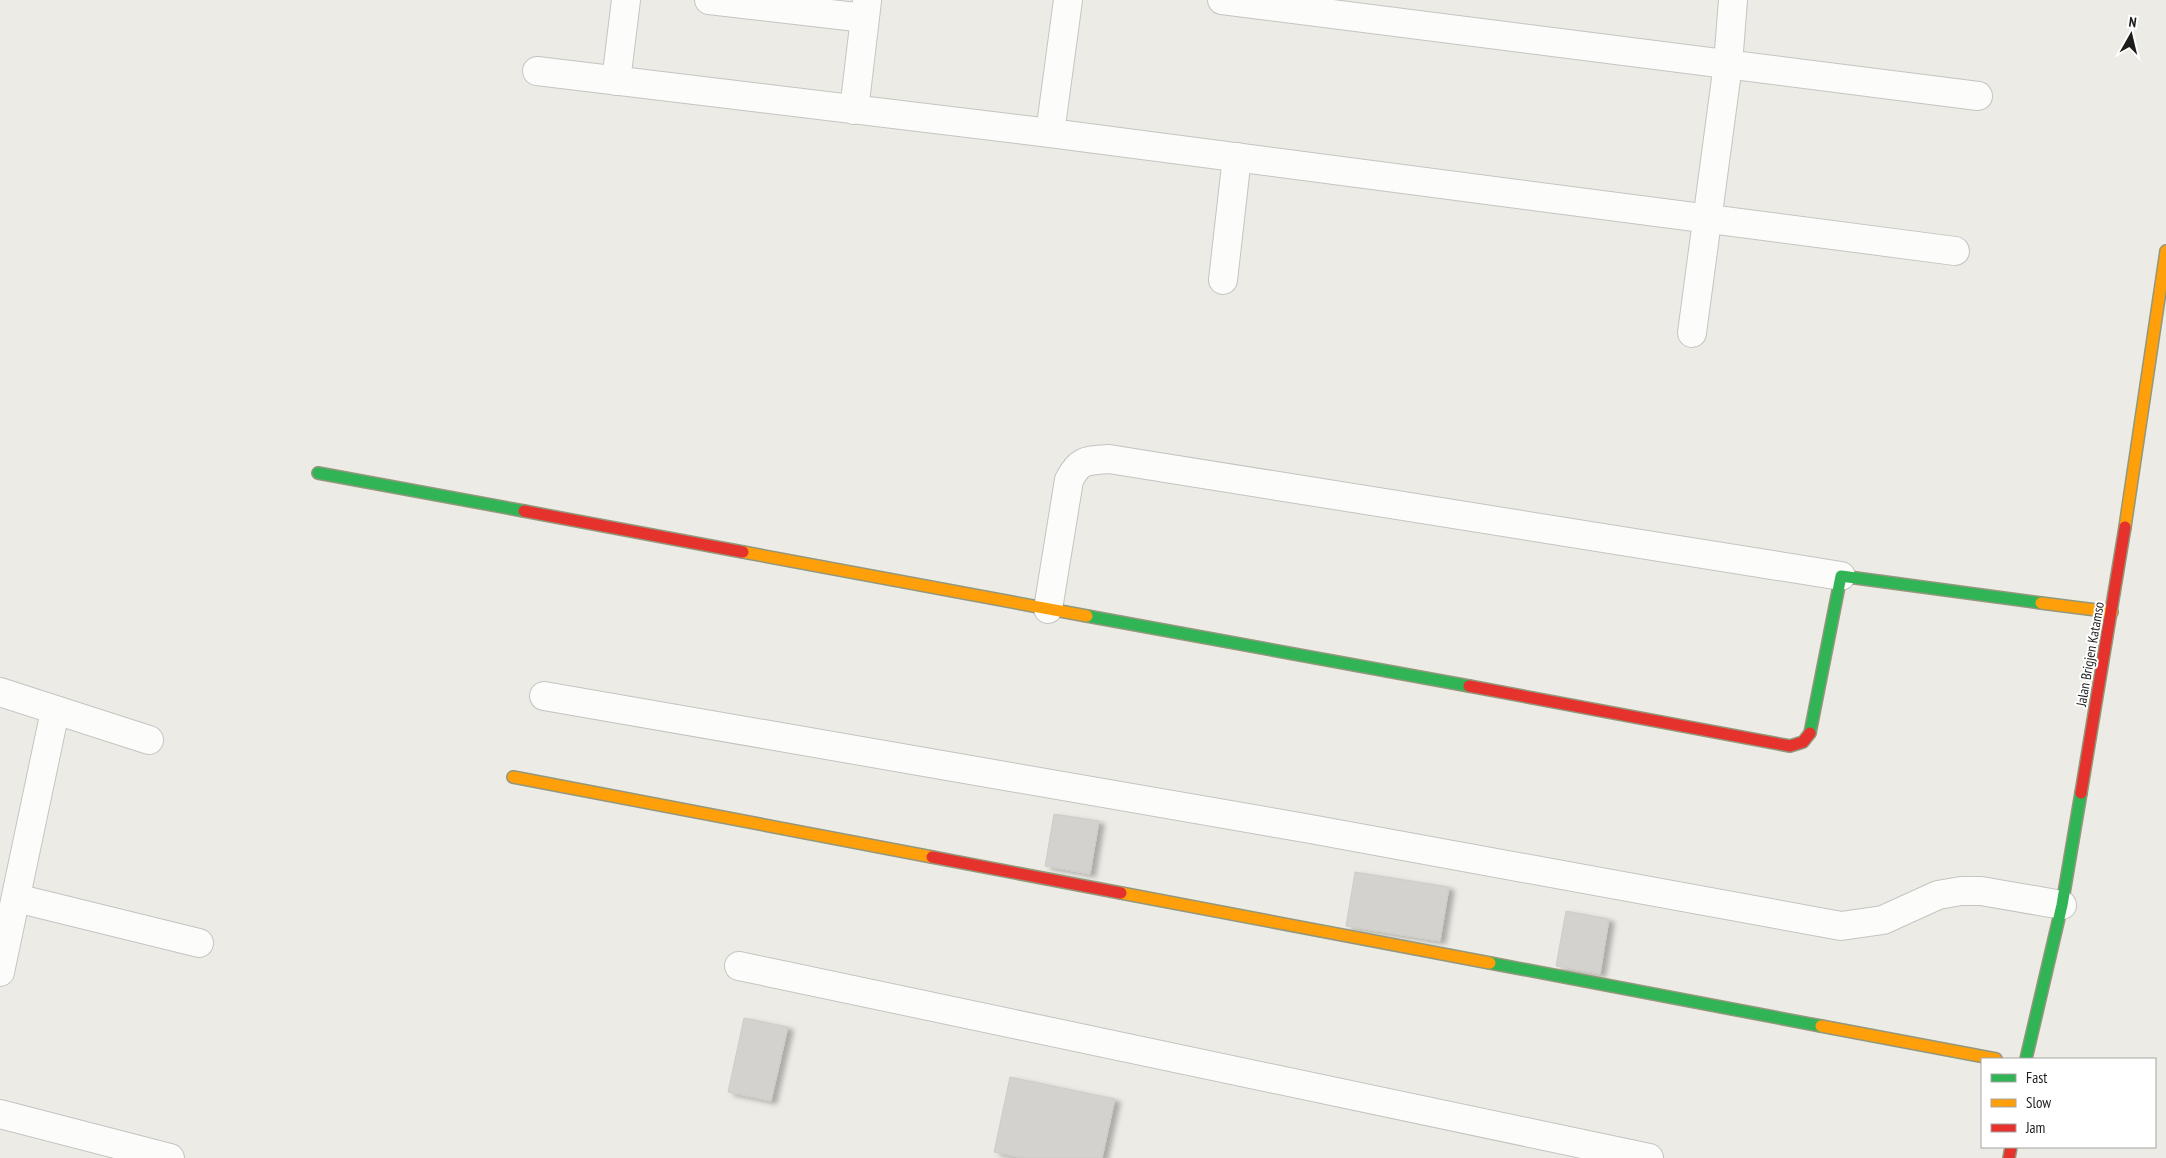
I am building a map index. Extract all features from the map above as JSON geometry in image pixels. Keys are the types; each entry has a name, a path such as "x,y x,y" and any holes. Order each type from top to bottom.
{"street":[{"path":"616,81 626,0"},
{"path":"708,0 866,9 854,110"},
{"path":"1050,133 1068,0"},
{"path":"1222,0 1978,96"},
{"path":"1692,333 1728,64 1732,0"},
{"path":"537,71 1050,133 1955,251"},
{"path":"1223,280 1237,157"},
{"name":"Jalan Brigjen Katamso","path":"2026,1058 2062,905 2112,612 2166,251"},
{"path":"1048,609 1069,480 1076,466 1088,461 1109,459 1841,576 2112,612"},
{"path":"318,473 1790,746 1807,741 1810,733 1841,576"},
{"path":"0,692 149,740"},
{"path":"544,696 1304,828 1841,926 1883,920 1938,896 1961,891 1980,891 2062,905"},
{"path":"0,972 55,711"},
{"path":"513,777 1991,1058"},
{"path":"16,898 199,942"},
{"path":"739,966 1648,1158"},
{"path":"0,1114 170,1158"}],"building":[{"path":"1054,814 1099,821 1090,874 1045,866"},
{"path":"1355,872 1449,887 1440,941 1346,926"},
{"path":"1566,911 1609,919 1600,974 1556,966"},
{"path":"744,1018 788,1027 771,1101 728,1092"},
{"path":"1010,1077 1115,1099 1102,1158 1023,1158 994,1152"}],"traffic: fast":[{"path":"318,473 524,511"},
{"path":"1810,733 1841,576 2041,603"},
{"path":"1087,616 1469,686"},
{"path":"2026,1058 2062,905 2081,793"},
{"path":"1490,963 1821,1026"}],"traffic: slow":[{"path":"2125,527 2166,251"},
{"path":"743,552 1087,616"},
{"path":"2041,603 2112,612"},
{"path":"513,777 932,857"},
{"path":"1121,893 1490,963"},
{"path":"1821,1026 1991,1058"}],"traffic: jam":[{"path":"524,511 743,552"},
{"path":"2081,793 2125,527"},
{"path":"1469,686 1790,746 1803,742 1810,733"},
{"path":"932,857 1121,893"},
{"path":"2009,1158 2011,1148"}]}
